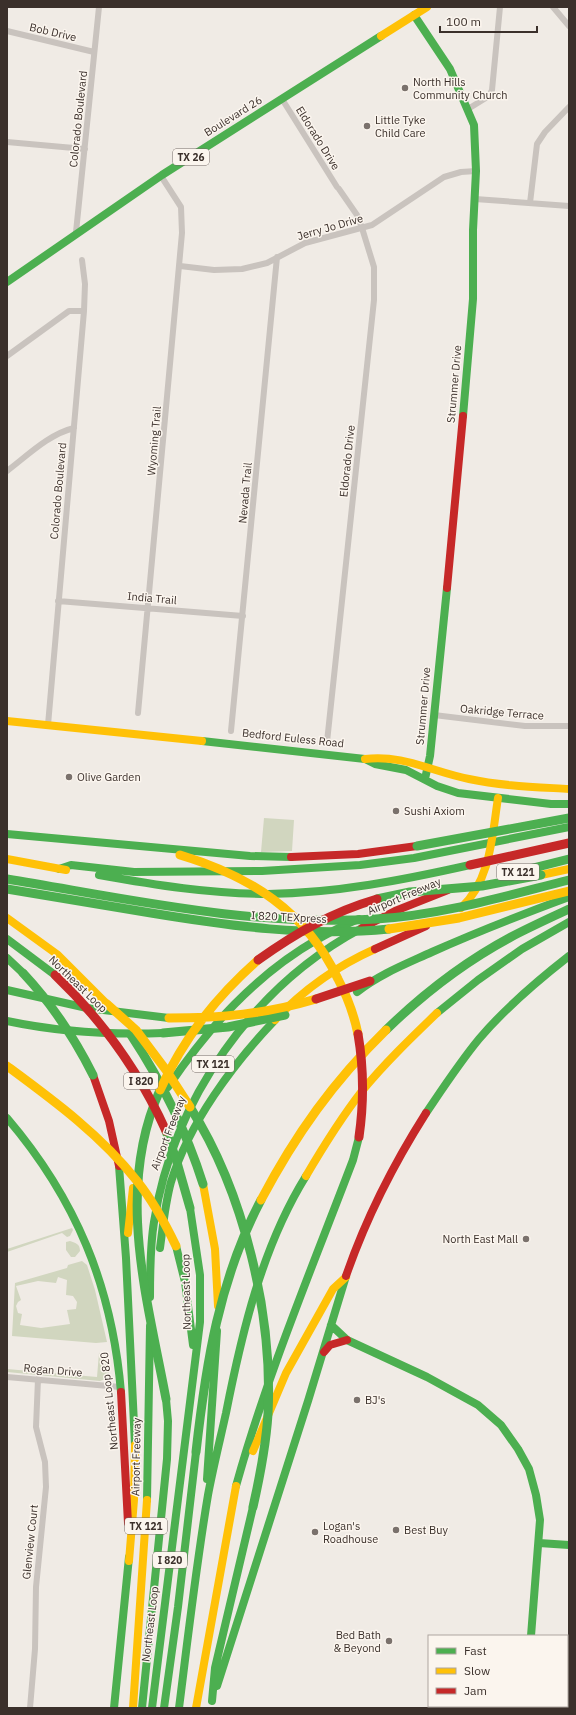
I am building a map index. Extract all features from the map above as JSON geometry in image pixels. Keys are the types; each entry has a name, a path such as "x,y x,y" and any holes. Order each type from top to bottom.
{"main road":[{"name":"TX 26","path":"414,15 427,7"},
{"name":"Boulevard 26","path":"7,282 76,232 161,176 414,15"},
{"name":"Strummer Drive","path":"414,15 450,69 468,109 474,125 476,171 472,307 460,450 434,715 428,769 425,779"},
{"name":"Bedford Euless Road","path":"7,721 243,744 365,759 375,764 406,770 437,786 458,793 551,804 569,804"},
{"path":"365,759 375,756 408,761 428,769 471,780 569,789"},
{"path":"150,1292 155,1286 162,1228 174,1175 194,1129 211,1100 236,1067 290,1006 310,988 330,973 374,948 453,914 466,905 475,895 486,872 498,798 503,784"},
{"path":"7,834 156,849 290,858 354,855 417,846 569,818"},
{"path":"59,869 72,865 134,872 315,869 406,859 569,827"},
{"path":"7,859 59,869 168,886 256,894 292,893 364,886 569,843"},
{"path":"156,849 201,861 234,874 275,900 304,926 320,947 340,982 354,1018 360,1041 365,1079 364,1102 359,1137 353,1160 262,1401 236,1487 196,1708"},
{"name":"Airport Freeway","path":"133,1708 147,1503 150,1292 154,1222 169,1159 193,1098 212,1066 234,1035 262,1004 289,978 344,938 394,911 468,883 569,859"},
{"path":"142,1708 167,1459 168,1421 166,1398 138,1246 136,1225 137,1187 143,1142 161,1089 178,1053 199,1021 231,984 259,959 286,940 334,913 373,900 409,892 502,883 569,869"},
{"name":"I 820 TEXpress","path":"7,879 225,914 306,921 377,919 441,912 569,880"},
{"name":"I 820 TEXpress","path":"7,889 261,929 339,932 381,930 443,922 569,891"},
{"path":"7,990 75,1007 107,1013 169,1018 207,1018 273,1010 333,994 370,980 501,922 569,897"},
{"path":"164,1708 210,1347 228,1278 247,1227 266,1188 312,1112 355,1060 395,1020 431,989 464,965 499,943 541,921 569,909"},
{"path":"126,1258 131,1198 144,1143 166,1089 198,1043 228,1009 251,987 290,955 357,919 394,911"},
{"name":"Northeast Loop","path":"7,918 58,955 107,1004"},
{"path":"207,1501 231,1384 254,1297 280,1227 314,1160 335,1127 359,1095 384,1065 410,1038 455,997 491,970 520,950 569,922"},
{"name":"Northeast Loop","path":"7,939 55,975 79,999 104,1026 137,1074 152,1099 169,1136 184,1182 190,1208 200,1275 200,1314 195,1368 152,1708"},
{"path":"211,1705 346,1277 372,1209 400,1156 431,1105 463,1059 485,1031 552,968 569,956"},
{"path":"7,958 42,993 63,1020 79,1046 102,1098 114,1142 119,1170 126,1258 135,1439 134,1493 129,1561"},
{"path":"7,1021 61,1031 124,1035 228,1027 264,1020 357,992 370,980"},
{"path":"107,1004 135,1029 184,1098 203,1130 229,1186 243,1225 254,1263 261,1302 268,1372 266,1436 253,1507 215,1668 211,1705"},
{"name":"I 820","path":"107,1004 127,1028 151,1064 165,1088 187,1136 203,1184 215,1249 218,1297 208,1457 207,1501 179,1708"},
{"path":"7,1066 37,1088 106,1147 130,1173 150,1199 176,1246 182,1264 186,1284 195,1368"},
{"name":"Northeast Loop 820","path":"7,1118 26,1139 52,1176 85,1241 98,1277 115,1344 126,1445 129,1561 114,1708"},
{"path":"229,1524 254,1447 275,1397 333,1289 346,1277"},
{"path":"331,1325 347,1340 455,1391 478,1405 501,1425 529,1469 539,1507 539,1543 531,1635"},
{"path":"322,1355 330,1345 347,1340"},
{"path":"539,1543 569,1545"}],"street":[{"name":"Colorado Boulevard","path":"76,232 99,7"},
{"path":"468,109 489,96 492,90 500,7"},
{"path":"553,7 569,26"},
{"name":"Bob Drive","path":"7,31 94,52"},
{"name":"Eldorado Drive","path":"282,100 357,215 374,267 374,300 327,742"},
{"path":"530,203 537,144 545,132 569,108"},
{"path":"7,142 85,148"},
{"name":"Jerry Jo Drive","path":"180,266 214,270 242,269 266,263 305,243 372,225 444,177 462,172 476,171"},
{"name":"Wyoming Trail","path":"138,713 182,233 181,207 161,176"},
{"path":"475,199 569,206"},
{"name":"Nevada Trail","path":"231,731 277,257"},
{"name":"Colorado Boulevard","path":"48,725 84,310 85,284 82,260"},
{"path":"7,356 69,311 84,310"},
{"path":"7,471 52,437 64,430 74,428"},
{"name":"India Trail","path":"58,601 148,607 243,616"},
{"name":"Oakridge Terrace","path":"434,715 525,726 569,726"},
{"name":"Rogan Drive","path":"7,1377 120,1387"},
{"name":"Glenview Court","path":"30,1708 35,1649 36,1587 46,1487 45,1462 36,1427 38,1379"}],"green space":[{"path":"264,818 294,820 292,851 261,852"},
{"path":"72,1228 73,1230 70,1236 67,1237 62,1233 7,1252 7,1249"},
{"path":"70,1241 76,1243 79,1247 80,1251 75,1257 71,1257 66,1250 66,1242"},
{"path":"82,1261 87,1265 95,1290 107,1342 96,1343 12,1336 15,1283 67,1268 68,1265","holes":["58,1277 67,1280 66,1295 73,1296 77,1302 76,1309 67,1310 70,1324 41,1328 20,1325 22,1314 18,1313 16,1306 21,1300 16,1286 38,1281 56,1283"]},
{"path":"108,1352 109,1378 100,1381 7,1372 7,1369 97,1377 99,1353"}],"traffic: fast":[{"path":"414,15 450,69 474,125 476,171 473,230 473,299 463,416"},
{"path":"7,282 162,175 381,36"},
{"path":"425,779 430,756 447,588"},
{"path":"202,741 365,759 375,764 406,770 437,786 458,793 551,804 569,804"},
{"path":"417,846 569,818"},
{"path":"59,869 71,865 134,872 262,871 360,865 414,858 569,827"},
{"path":"7,834 250,856 291,857"},
{"path":"502,876 569,859"},
{"path":"99,875 184,888 247,894 268,894 319,891 370,885 470,865"},
{"path":"377,899 410,892 482,886 541,875"},
{"path":"7,879 191,910 283,919 330,920 401,917 449,909 569,880"},
{"path":"7,889 181,918 240,926 329,932 389,929"},
{"path":"357,992 384,975 432,952 500,923 569,897"},
{"path":"386,1030 430,991 461,967 494,946 569,909"},
{"path":"168,1087 199,1044 234,1004 253,986 295,953 318,939 359,919"},
{"path":"437,1013 478,980 522,949 569,922"},
{"path":"150,1297 150,1259 154,1222 164,1177 179,1133 199,1091 224,1051 253,1014 286,981 323,952 362,928"},
{"path":"7,939 55,975"},
{"path":"426,1113 465,1057 489,1027 522,995 569,956"},
{"path":"7,958 23,973"},
{"path":"23,973 62,1021 93,1075"},
{"path":"7,990 87,1008 169,1018"},
{"path":"163,1033 228,1027 285,1015"},
{"path":"160,1248 171,1182 189,1138 201,1116 228,1075 275,1020"},
{"path":"7,1021 46,1028 85,1032 124,1034 163,1033"},
{"path":"131,1035 153,1071 172,1107 189,1145 203,1184"},
{"path":"160,1090 147,1128 139,1166 137,1205 139,1244 144,1283 166,1399"},
{"path":"190,1107 209,1140 226,1177 240,1215 260,1295 266,1336 268,1414 266,1438 253,1507"},
{"path":"7,1118 53,1180 71,1212 86,1246 99,1280 109,1316 121,1392"},
{"path":"166,1131 176,1159 190,1208"},
{"path":"236,1486 248,1445 276,1363 353,1160 359,1137"},
{"path":"119,1166 126,1258 135,1445"},
{"path":"179,1708 208,1495 239,1352 256,1291 277,1232 306,1176"},
{"path":"196,1452 204,1386 216,1323 235,1261 261,1200"},
{"path":"152,1708 200,1322 200,1275 190,1208"},
{"path":"176,1246 185,1282 193,1345"},
{"path":"217,1686 308,1401 346,1276"},
{"path":"331,1325 347,1340 427,1377 478,1405 501,1425 518,1449 529,1469 536,1495 540,1520 531,1635"},
{"path":"147,1500 150,1326"},
{"path":"207,1479 217,1331"},
{"path":"142,1708 167,1459 168,1421 166,1399"},
{"path":"164,1708 178,1607 196,1452"},
{"path":"212,1701 215,1668 253,1507"},
{"path":"539,1543 569,1545"},
{"path":"114,1708 129,1557"}],"traffic: slow":[{"path":"381,36 427,7"},
{"path":"7,721 202,741"},
{"path":"365,759 379,758 405,761 456,776 493,783 569,789"},
{"path":"461,908 471,897 479,884 484,871 492,842 498,798"},
{"path":"180,855 230,874 273,899 292,915 310,934 325,955 347,999 358,1034"},
{"path":"7,859 66,870"},
{"path":"541,875 569,869"},
{"path":"389,929 459,918 569,891"},
{"path":"7,918 58,955 107,1004"},
{"path":"275,1020 309,988 347,963 375,949"},
{"path":"160,1090 179,1053 214,1004 242,974 258,960"},
{"path":"169,1018 225,1016 261,1012 316,999"},
{"path":"107,1004 136,1030 166,1070 190,1107"},
{"path":"306,1176 332,1133 362,1091 408,1041 437,1013"},
{"path":"261,1200 302,1131 332,1089 386,1030"},
{"path":"7,1066 76,1119 108,1148 143,1189 163,1221 176,1246"},
{"path":"203,1184 215,1249 218,1306"},
{"path":"128,1233 133,1188"},
{"path":"253,1451 286,1373 333,1289 346,1277"},
{"path":"129,1561 134,1500 135,1445"},
{"path":"196,1708 236,1486"},
{"path":"133,1708 147,1500"}],"traffic: jam":[{"path":"447,588 463,416"},
{"path":"470,865 569,843"},
{"path":"291,857 358,854 417,846"},
{"path":"362,928 395,911 448,890"},
{"path":"258,960 300,932 315,924 345,910 377,899"},
{"path":"375,949 426,926"},
{"path":"55,975 104,1028 118,1047 144,1088 166,1131"},
{"path":"316,999 370,981"},
{"path":"358,1034 363,1086 359,1137"},
{"path":"93,1075 109,1121 119,1166"},
{"path":"346,1276 362,1233 381,1192 402,1152 426,1113"},
{"path":"324,1352 330,1345 347,1340"},
{"path":"121,1392 128,1523"}],"place":[{"name":"North Hills Community Church","path":"405,88"},
{"name":"Little Tyke Child Care","path":"367,126"},
{"name":"Olive Garden","path":"69,777"},
{"name":"Sushi Axiom","path":"396,811"},
{"name":"North East Mall","path":"526,1239"},
{"name":"BJ's","path":"357,1400"},
{"name":"Best Buy","path":"396,1530"},
{"name":"Logan's Roadhouse","path":"315,1532"},
{"name":"Bed Bath & Beyond","path":"389,1641"}]}
